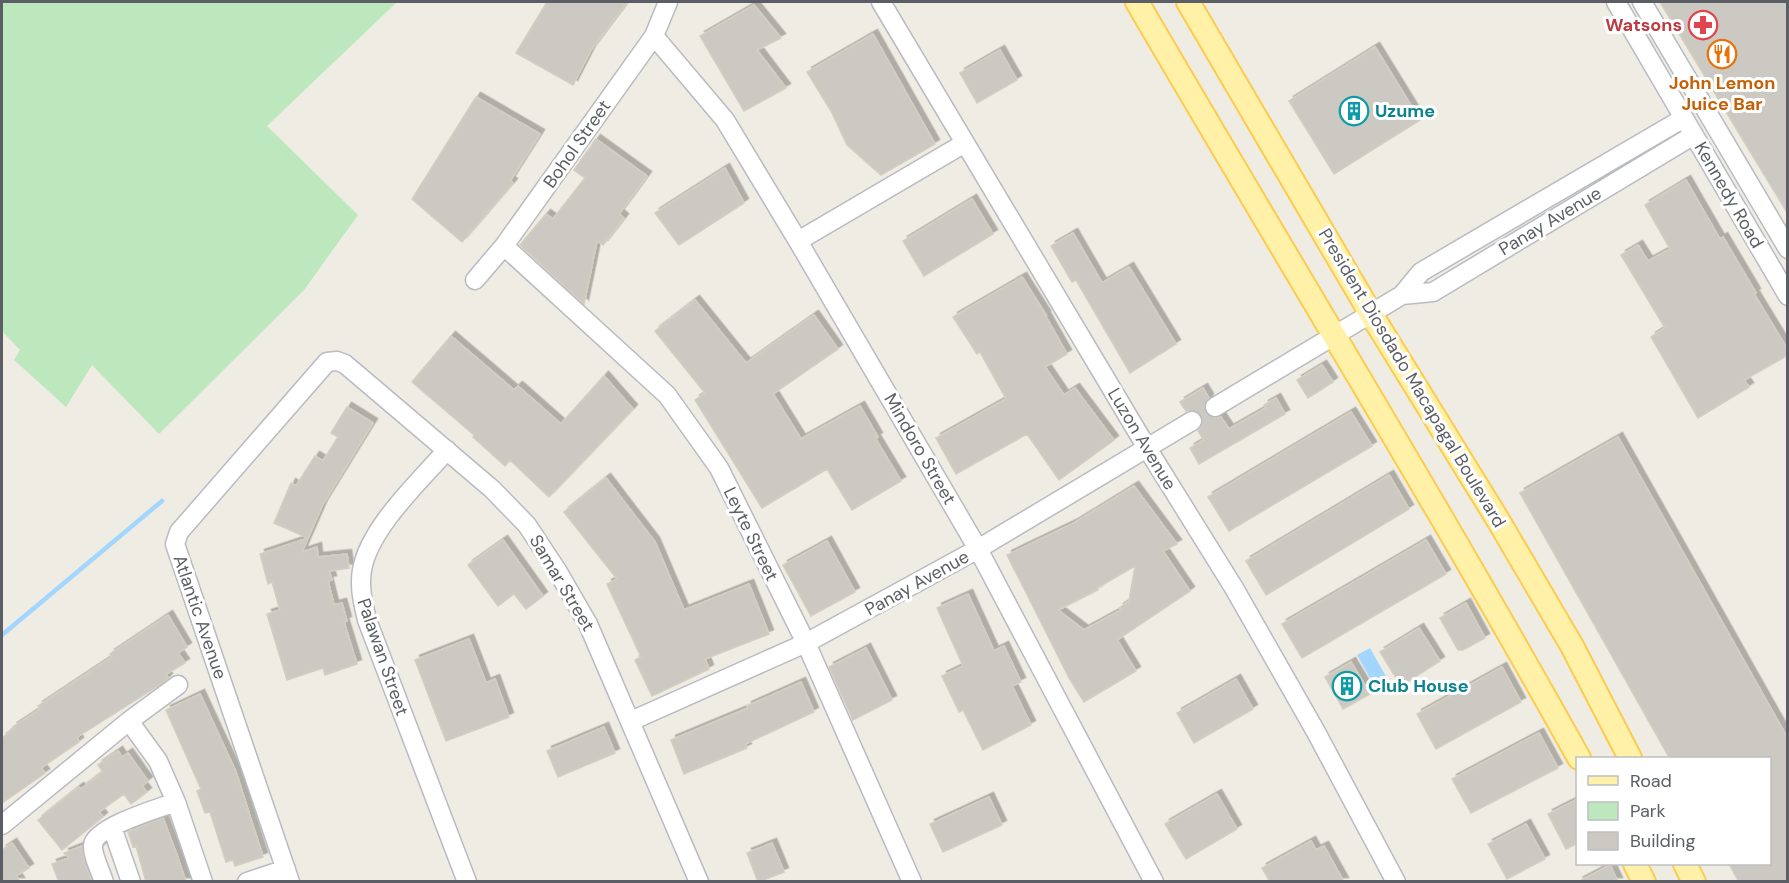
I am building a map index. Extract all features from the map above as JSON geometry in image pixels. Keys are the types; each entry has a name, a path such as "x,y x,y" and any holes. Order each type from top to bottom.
{"main road":[{"path":"1137,2 1336,335 1528,666 1578,757"},
{"name":"President Diosdado Macapagal Boulevard","path":"1188,2 1371,314 1555,617 1629,757"},
{"path":"1636,865 1644,882"},
{"path":"1686,865 1694,882"}],"street":[{"name":"Bohol Street","path":"475,280 504,246 654,36 668,2"},
{"name":"Luzon Avenue","path":"881,2 1239,598 1316,732 1396,882"},
{"name":"Kennedy Road","path":"1616,2 1788,296"},
{"name":"Kennedy Road","path":"1642,2 1788,249"},
{"name":"Mindoro Street","path":"654,36 725,120 798,241 978,549 1154,882"},
{"name":"Panay Avenue","path":"1215,407 1402,295 1421,272 1684,117"},
{"name":"Panay Avenue","path":"1402,295 1433,292 1694,135"},
{"path":"798,241 965,143"},
{"name":"Leyte Street","path":"504,246 667,395 719,468 806,643 912,882"},
{"name":"Samar Street","path":"327,362 338,361 345,364 492,489 527,525 588,624 699,882"},
{"name":"Atlantic Avenue","path":"288,875 175,544 179,532 327,362"},
{"name":"Panay Avenue","path":"631,721 806,643 978,549 1192,421"},
{"name":"Palawan Street","path":"447,450 387,519 373,541 362,568 360,591 367,620 467,882"},
{"path":"2,825 129,720 178,686"},
{"path":"129,720 158,761 176,802 203,882"},
{"path":"104,882 93,844 96,839 112,827 176,802"},
{"path":"112,827 131,882"},
{"path":"247,882 288,875"}],"green space":[{"path":"2,2 397,2 267,126 358,215 304,290 159,434 92,365 66,407 14,360 20,350 2,331"}],"water":[{"path":"1370,648 1388,680 1375,687 1357,655"}],"building":[{"path":"547,2 627,2 591,50 573,85 516,53"},
{"path":"1660,2 1788,2 1788,214 1737,130"},
{"path":"754,5 781,38 757,50 786,88 744,111 700,36"},
{"path":"873,34 935,144 881,175 847,145 831,111 807,72"},
{"name":"Uzume","path":"1375,47 1420,120 1334,174 1289,101"},
{"path":"1000,50 1017,80 977,103 960,73"},
{"path":"476,97 540,134 510,181 513,183 462,242 412,199"},
{"path":"596,139 647,176 619,214 624,218 603,245 597,241 584,304 520,245 546,214 553,219 585,178 574,170"},
{"path":"725,168 744,203 679,245 655,213"},
{"path":"1686,180 1720,239 1723,237 1788,350 1788,355 1744,380 1749,387 1698,418 1651,337 1665,328 1621,255 1638,245 1648,261 1670,249 1645,205"},
{"path":"972,199 993,234 924,276 903,241"},
{"path":"1073,233 1102,283 1129,267 1176,344 1130,373 1076,280 1072,282 1051,246"},
{"path":"1022,277 1067,354 1045,367 1064,395 1075,388 1114,440 1059,480 1027,434 956,474 936,438 1006,399 980,352 977,354 953,317"},
{"path":"695,300 746,363 814,315 838,349 773,394 801,439 860,406 878,437 875,438 901,481 852,510 827,469 762,508 695,400 705,393 655,331"},
{"path":"451,336 514,390 518,386 561,424 604,376 633,409 549,497 510,460 505,466 473,437 474,435 412,382"},
{"path":"1322,365 1333,382 1308,398 1297,380"},
{"path":"1203,388 1209,398 1204,407 1206,413 1215,418 1221,417 1229,429 1266,408 1264,405 1276,398 1285,414 1199,464 1190,448 1204,440 1198,431 1202,426 1202,416 1197,411 1186,411 1180,402"},
{"path":"347,407 373,423 323,504 308,538 274,523 291,483 296,486 315,456 323,461 338,437 331,433"},
{"path":"1351,412 1372,446 1229,531 1208,497"},
{"path":"1618,437 1788,739 1788,882 1739,882 1730,865 1771,865 1771,757 1669,757 1520,493"},
{"path":"1389,475 1409,509 1266,595 1246,561"},
{"path":"606,478 655,542 684,610 749,584 769,634 705,659 709,669 652,696 635,660 641,657 607,584 617,579 564,512"},
{"path":"1134,486 1177,544 1163,551 1190,591 1117,640 1136,671 1084,702 1069,678 1007,555 1074,523","holes":["1135,566 1129,601 1119,608 1121,610 1084,630 1058,610 1098,590 1097,588"]},
{"path":"308,538 302,552 317,547 318,557 347,554 349,568 329,571 332,580 328,581 334,605 342,603 347,621 344,622 357,664 325,675 323,668 287,680 267,614 280,610 272,582 268,584 260,554"},
{"path":"503,540 543,596 526,609 514,594 498,606 468,565"},
{"path":"1426,540 1446,574 1302,658 1282,624"},
{"path":"827,541 855,592 811,616 783,565"},
{"path":"968,594 994,651 1004,646 1021,682 1012,686 1031,725 983,750 963,710 959,712 942,676 963,666 937,608"},
{"path":"1466,603 1485,638 1463,650 1458,650 1440,618"},
{"path":"168,615 187,647 178,653 185,663 166,674 168,678 161,684 77,737 79,742 41,768 45,773 2,803 2,738 13,727 40,709 38,706 112,657 110,654"},
{"path":"1419,628 1440,661 1401,686 1380,652"},
{"path":"469,639 486,683 495,679 509,717 446,741 415,660"},
{"path":"866,648 892,700 853,720 829,667"},
{"name":"Club House","path":"1351,662 1370,694 1343,709 1325,677"},
{"path":"1502,667 1521,702 1436,749 1417,714"},
{"path":"1236,679 1253,709 1194,743 1177,713"},
{"path":"801,682 814,712 745,744 747,748 684,774 671,740 748,708 747,706"},
{"path":"200,694 236,772 263,857 235,866 233,860 226,862 210,812 205,813 197,791 201,789 166,710"},
{"path":"604,727 615,753 558,777 547,751"},
{"path":"1539,733 1558,768 1471,813 1452,779"},
{"path":"118,751 122,757 128,753 148,781 142,786 147,792 131,804 124,794 99,812 103,817 62,850 38,820 79,787 81,789 103,772 98,765"},
{"path":"1217,794 1237,829 1186,859 1165,824"},
{"path":"989,797 1002,825 943,852 930,824"},
{"path":"1576,800 1576,844 1566,849 1548,814"},
{"path":"163,818 186,882 146,882 136,846 133,847 128,832"},
{"path":"1526,824 1545,859 1507,879 1488,844"},
{"path":"1311,841 1316,850 1324,846 1344,882 1270,882 1262,868"},
{"path":"12,843 29,868 16,876 20,882 2,882 2,850"},
{"path":"772,843 784,872 758,882 747,853"},
{"path":"82,846 84,862 92,882 59,882 52,864 69,858 64,853"},
{"path":"1610,865 1618,882 1578,882"}],"waterway":[{"path":"2,635 162,501"}],"tunnel":[{"path":"1192,421 1215,407"}],"place":[{"name":"Watsons","path":"1703,25"},
{"name":"John Lemon Juice Bar","path":"1722,54"},
{"name":"Uzume","path":"1354,111"},
{"name":"Club House","path":"1347,686"}]}
